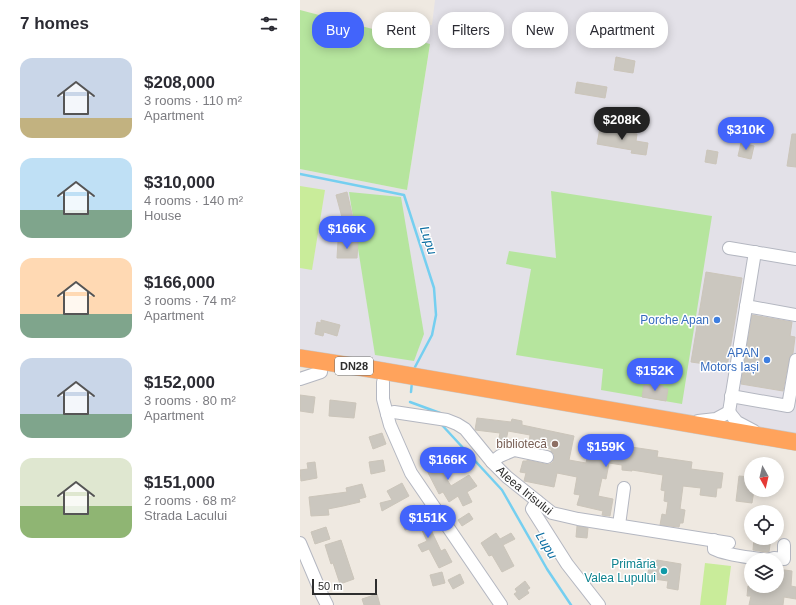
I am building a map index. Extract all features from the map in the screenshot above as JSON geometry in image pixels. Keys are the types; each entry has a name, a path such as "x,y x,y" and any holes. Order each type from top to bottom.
{"highway":[{"name":"DN28","path":"300,358 333,363 406,381 796,453"},
{"name":"DN28","path":"300,369 383,382 406,381"},
{"name":"DN28","path":"428,385 684,423 796,442"}],"street":[{"path":"729,248 796,259"},
{"path":"754,252 729,412 737,422 766,437"},
{"path":"746,306 796,315"},
{"path":"731,396 788,406 796,360"},
{"path":"300,379 321,372"},
{"path":"383,382 383,399 386,414 411,473 501,605"},
{"name":"Aleea Irisului","path":"386,414 394,412 447,420 457,424 465,429 492,462 507,477 552,513 578,519 729,543"},
{"path":"684,423 716,419 729,412"},
{"path":"492,462 500,456 514,450 546,456"},
{"path":"619,525 624,488"},
{"path":"537,501 532,509 567,564 600,605"},
{"path":"714,540 714,549 732,555 744,557"},
{"path":"300,543 327,605"},
{"path":"784,545 784,553"}],"shaded area":[{"path":"435,0 796,0 796,436 424,371 357,357 300,351 300,169 407,190 430,48 430,25 432,25"}],"green space":[{"path":"300,10 312,13 312,48 364,48 364,27 372,29 372,48 429,48 407,190 300,169"},
{"path":"300,186 325,190 312,270 300,268"},
{"path":"551,191 712,216 682,404 601,390 603,369 516,355 531,269 506,264 509,251 556,258"},
{"path":"349,192 401,197 424,334 414,361 375,355"},
{"path":"705,563 731,566 726,605 700,605"}],"building":[{"path":"616,57 635,61 633,73 614,70"},
{"path":"577,82 607,87 605,98 575,93"},
{"path":"600,128 637,134 636,141 648,143 646,155 631,153 632,150 597,144"},
{"path":"792,134 796,134 796,167 787,166"},
{"path":"741,143 754,146 751,159 738,156"},
{"path":"707,150 718,152 716,164 705,162"},
{"path":"347,192 357,229 344,232 341,221 343,221 336,195"},
{"path":"338,241 358,242 357,258 337,258"},
{"name":"Porche Apan","path":"706,272 742,278 727,367 691,362"},
{"name":"APAN Motors Iași","path":"752,315 792,322 790,336 795,337 793,353 789,359 783,391 741,384"},
{"path":"321,320 340,325 337,336 324,332 323,336 315,334 317,322 321,323"},
{"path":"650,384 663,386 663,388 668,389 666,401 642,397 644,385 650,386"},
{"path":"300,395 315,397 313,413 300,411"},
{"path":"330,400 356,403 354,418 329,416"},
{"path":"477,418 511,422 512,419 522,421 522,425 574,436 569,460 586,463 591,439 658,451 657,457 692,462 691,469 723,473 721,488 717,488 716,497 700,495 701,488 683,486 680,509 685,510 683,523 680,523 679,527 660,525 662,514 666,515 668,502 664,501 665,491 661,490 663,475 632,470 622,470 622,465 609,463 606,479 602,478 598,496 613,499 610,516 602,515 603,511 577,505 580,495 574,494 577,477 557,473 554,487 524,481 526,473 520,472 523,461 527,460 550,464 553,462 554,458 554,454 551,449 529,444 530,435 508,431 505,446 497,448 500,433 475,430"},
{"path":"382,433 386,444 373,449 369,437"},
{"path":"435,452 446,471 443,473 451,486 469,475 477,486 467,492 472,502 463,506 458,496 449,502 443,492 439,494 423,463 427,461 425,458"},
{"path":"383,460 385,471 371,474 369,462"},
{"path":"315,462 317,478 301,481 300,470 308,469 307,463"},
{"path":"739,476 744,476 744,497 753,497 752,503 736,501"},
{"path":"402,483 409,496 382,511 380,503 392,500 387,491"},
{"path":"362,484 366,497 359,499 360,502 328,509 329,515 311,516 309,497 347,492 346,488"},
{"path":"416,513 418,517 425,514 441,551 445,549 452,562 439,568 429,549 422,552 418,545 427,541 419,524 405,530 401,519"},
{"path":"469,513 473,519 462,526 458,520"},
{"path":"577,526 588,528 587,538 576,537"},
{"path":"326,527 330,539 315,544 311,532"},
{"path":"496,533 500,539 511,533 515,539 503,545 514,566 502,572 492,555 489,556 481,543"},
{"path":"341,540 354,579 340,584 333,563 331,564 325,545"},
{"path":"753,545 770,545 769,552 753,550"},
{"name":"Primăria Valea Lupului","path":"657,560 681,564 678,590 667,588 668,581 647,578 650,562 656,563"},
{"path":"784,570 792,571 791,586 796,587 796,599 784,597 783,605 749,605 751,596 747,596 747,593 784,593"},
{"path":"442,572 445,583 433,586 430,575"},
{"path":"460,574 464,583 453,589 448,580"},
{"path":"525,581 530,588 527,590 529,593 519,600 514,594 517,592 515,589"},
{"path":"377,594 380,605 364,605 362,599"}],"waterway":[{"name":"Lupu","path":"300,174 404,195 434,288 436,315 432,335 414,371"},
{"name":"Lupu","path":"411,392 412,382"},
{"name":"Lupu","path":"410,402 440,413"},
{"name":"Lupu","path":"441,424 502,490 547,569 571,605"}],"place":[{"name":"Porche Apan","path":"717,320"},
{"name":"APAN Motors Iași","path":"767,360"},
{"name":"bibliotecă","path":"555,444"},
{"name":"Primăria Valea Lupului","path":"664,571"}]}
